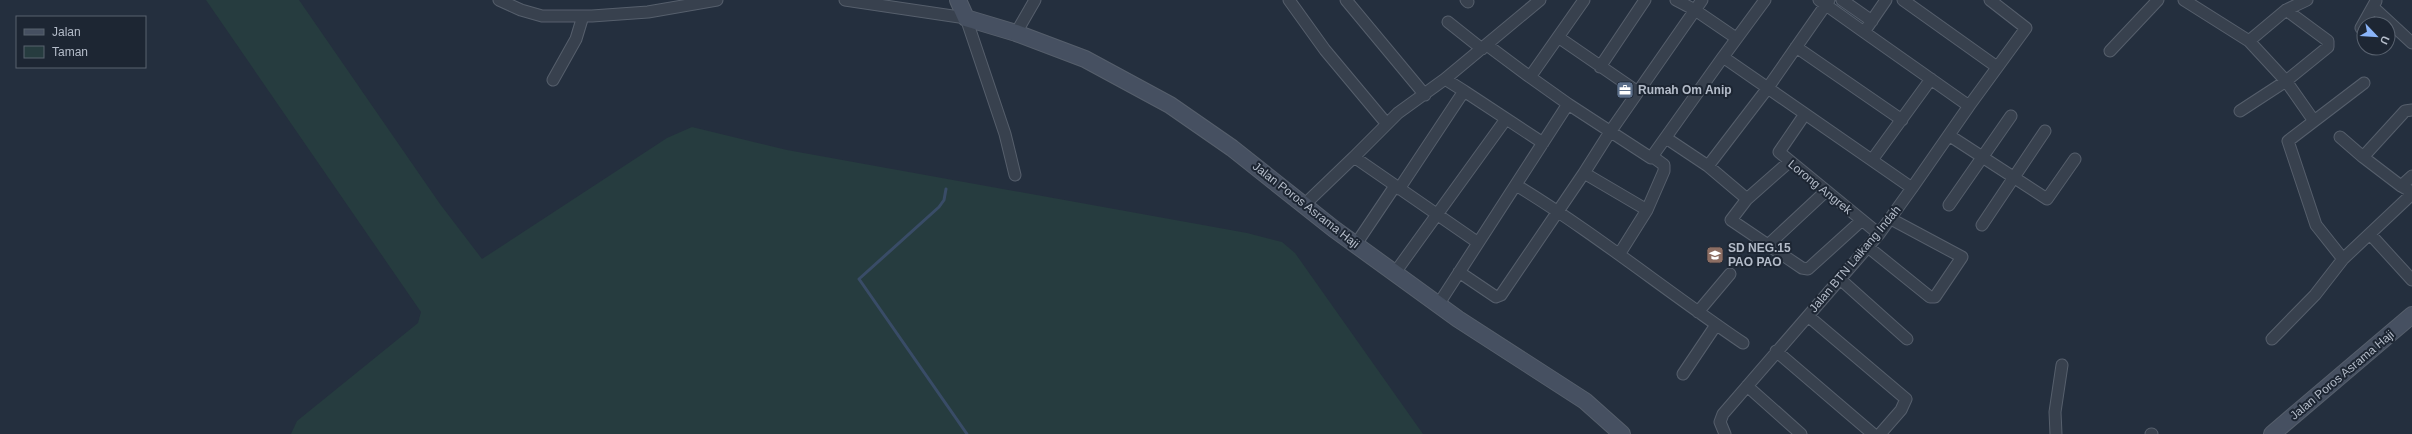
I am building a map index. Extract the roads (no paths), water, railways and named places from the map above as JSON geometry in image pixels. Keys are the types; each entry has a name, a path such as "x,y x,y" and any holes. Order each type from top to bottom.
{"street":[{"path":"499,0 522,10 542,16 583,16 648,12 717,0"},
{"path":"845,0 966,18"},
{"path":"958,0 966,18 1005,134 1015,175"},
{"path":"1016,33 1035,0"},
{"path":"1289,0 1325,50 1386,123"},
{"path":"1346,0 1425,95"},
{"path":"1303,206 1354,157 1386,123 1425,95 1485,47 1540,0"},
{"path":"1530,77 1584,0"},
{"path":"1600,67 1645,0"},
{"path":"1676,0 1695,10 1736,38"},
{"path":"1459,272 1496,297 1498,296 1702,0"},
{"path":"1653,157 1736,38 1765,0"},
{"path":"1842,0 1872,21"},
{"path":"1864,32 1886,0"},
{"path":"1903,0 1997,67"},
{"name":"Jalan BTN Laikang Indah","path":"1725,434 1720,419 1776,351 1891,219 1950,136 1969,106 2026,28 1990,0"},
{"path":"2110,51 2158,0"},
{"path":"2184,0 2249,41 2286,81 2314,121"},
{"path":"2249,41 2286,10 2307,0"},
{"path":"1708,166 1767,89 1825,2 1864,32 1969,106"},
{"path":"2368,16 2376,2 2412,43"},
{"path":"2240,111 2286,81 2327,49 2329,43 2286,10"},
{"path":"553,80 576,39 583,16"},
{"name":"Jalan Poros Asrama Haji","path":"966,18 1016,33 1085,59 1170,105 1237,151 1303,206 1356,244 1394,274 1495,345 1579,397 1619,433"},
{"path":"1448,22 1610,132 1664,165 1665,169 1647,210 1620,253"},
{"path":"1558,38 1638,92"},
{"path":"1796,47 1902,120"},
{"path":"1723,57 1767,89 1912,188"},
{"path":"1445,79 1543,144"},
{"path":"1872,160 1931,79"},
{"path":"2343,259 2316,225 2288,145 2289,139 2364,83"},
{"path":"1356,244 1397,188 1464,91"},
{"path":"1438,305 1477,242 1568,104"},
{"path":"2363,157 2405,111 2412,110"},
{"name":"Lorong Angrek","path":"1804,114 1779,150 1789,162 1879,234"},
{"path":"1949,205 2011,116"},
{"path":"1394,274 1506,119"},
{"path":"1982,225 2045,131"},
{"path":"1950,136 1983,156 2047,199 2075,159"},
{"path":"2272,339 2315,295 2343,259 2412,193 2363,157 2340,137"},
{"path":"1666,138 1708,166 1747,199"},
{"path":"1354,157 1437,216 1477,242"},
{"path":"1789,162 1747,199 1731,219 1802,268 1808,269 1861,220"},
{"path":"1584,173 1647,210"},
{"path":"2401,186 2412,176"},
{"path":"1516,185 1558,211 1620,253 1698,312 1743,343"},
{"path":"1768,245 1826,191"},
{"path":"1868,247 1930,297 1935,297 1962,257 1891,219"},
{"path":"2370,234 2412,280"},
{"path":"1698,312 1730,274"},
{"path":"1840,279 1907,340"},
{"name":"Jalan Poros Asrama Haji","path":"2272,434 2412,315"},
{"path":"1808,316 1906,399 1901,410 1880,434"},
{"path":"1683,374 1716,325"},
{"path":"1776,351 1873,434"},
{"path":"2056,434 2055,412 2062,366"},
{"path":"1747,386 1801,434"}],"waterway":[{"path":"946,189 944,200 939,207 859,279 967,434"}],"place":[{"name":"Rumah Om Anip","path":"1625,90"},
{"name":"SD NEG.15 PAO PAO","path":"1715,255"}]}
